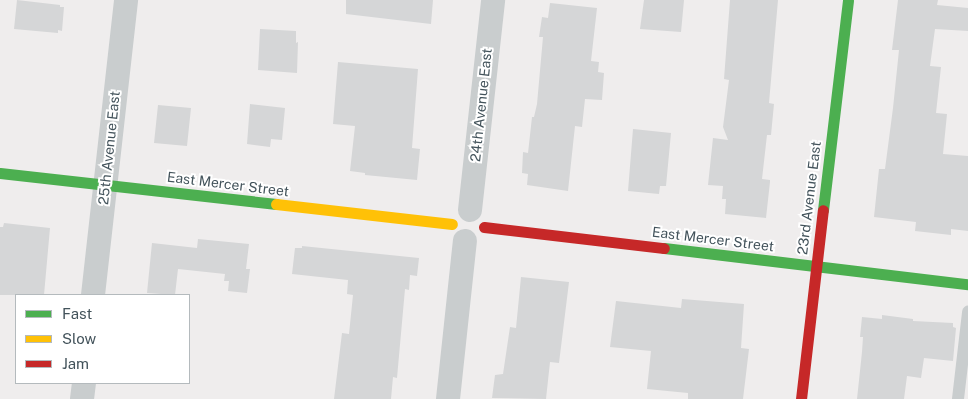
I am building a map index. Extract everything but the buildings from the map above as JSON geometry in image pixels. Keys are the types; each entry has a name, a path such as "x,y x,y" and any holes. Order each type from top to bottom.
{"street":[{"name":"25th Avenue East","path":"93,294 126,0"},
{"name":"24th Avenue East","path":"448,399 493,0"},
{"name":"23rd Avenue East","path":"801,399 848,0"},
{"name":"East Mercer Street","path":"0,173 968,284"},
{"path":"82,399 84,384"}],"lane":[{"path":"958,399 968,312"}],"traffic: fast":[{"path":"823,210 848,0"},
{"path":"0,173 276,204"},
{"path":"664,248 968,284"}],"traffic: slow":[{"path":"276,204 452,224"}],"traffic: jam":[{"path":"801,399 823,210"},
{"path":"484,227 664,248"}]}
